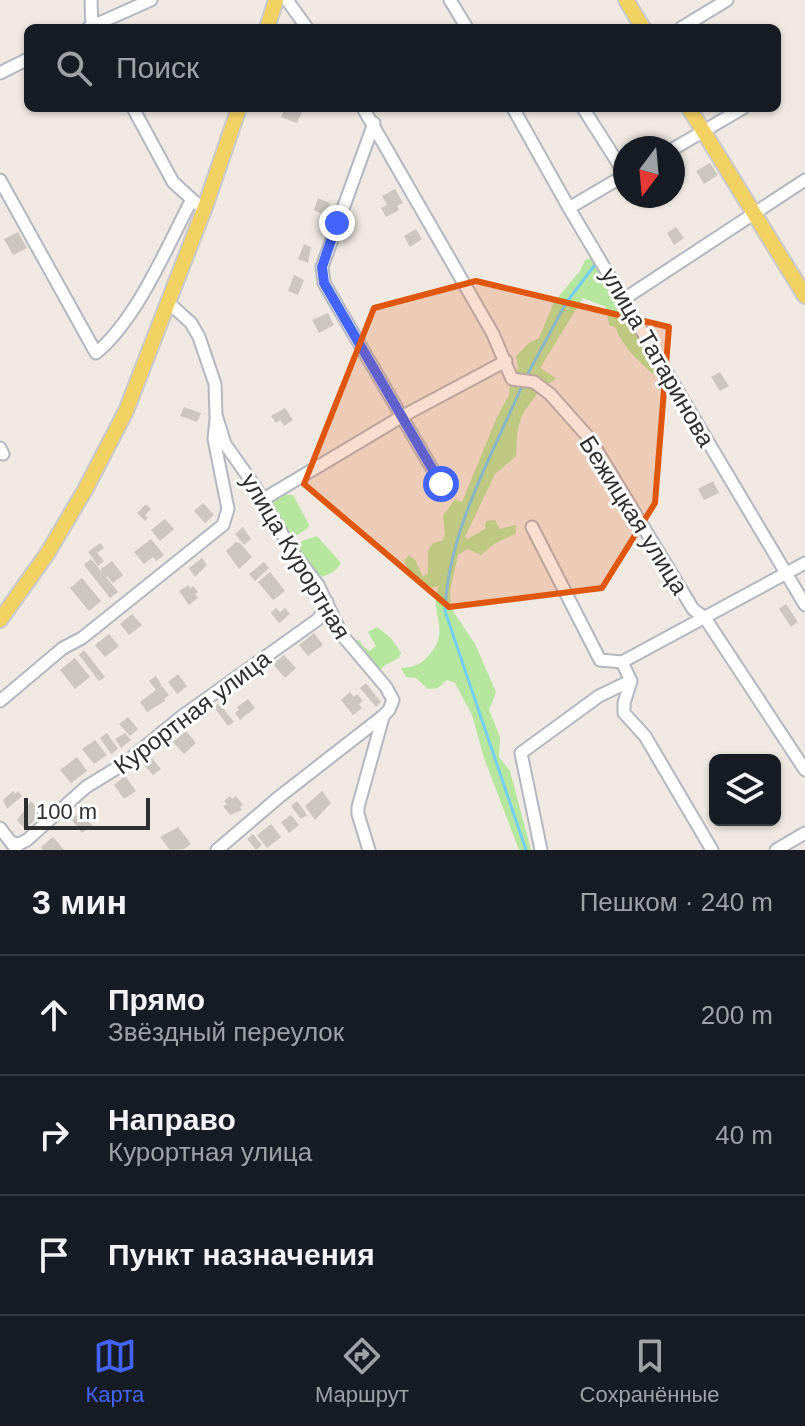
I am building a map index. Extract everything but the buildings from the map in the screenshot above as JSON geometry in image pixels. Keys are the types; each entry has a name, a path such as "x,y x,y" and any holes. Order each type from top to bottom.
{"main road":[{"path":"268,24 276,0"},
{"path":"626,0 641,24"},
{"path":"0,620 47,554 99,465 126,411 169,303 198,204 237,112"},
{"path":"691,112 805,296"}],"street":[{"path":"90,24 91,0"},
{"path":"130,0 143,0"},
{"path":"97,24 151,0"},
{"path":"287,0 304,24"},
{"path":"688,24 727,0"},
{"path":"453,1 465,24"},
{"path":"0,73 24,61"},
{"path":"0,180 96,353 111,340 131,312 198,204 173,182 135,112"},
{"name":"Бежицкая улица","path":"366,112 506,361 512,379 534,382 550,394 590,439 693,609 705,618 805,770"},
{"name":"улица Татаринова","path":"515,112 805,605"},
{"path":"586,112 613,155"},
{"path":"685,143 737,112"},
{"path":"374,123 322,267 324,283 441,484"},
{"path":"624,299 805,180"},
{"path":"569,208 613,181"},
{"name":"улица Курортная","path":"169,303 191,323 199,337 215,384 216,415 225,444 327,601 342,635 392,694 389,710 383,716"},
{"path":"262,500 401,417 506,361"},
{"path":"0,701 63,648 82,638 223,525 228,509 214,439 216,415"},
{"path":"532,527 600,660 622,662 805,563"},
{"name":"Курортная улица","path":"14,846 27,840 86,787 125,763 181,717 317,620 325,610 327,601"},
{"path":"622,662 631,681 624,713 645,736 712,850"},
{"path":"541,850 521,753 599,696 631,681"},
{"path":"217,850 383,716"},
{"path":"369,850 358,807 383,716"},
{"path":"0,828 14,846"},
{"path":"776,850 805,833"}],"highlighted area":[{"path":"476,281 669,327 655,503 602,588 449,607 304,484 374,308"}],"green space":[{"path":"592,258 644,345 647,351 645,360 653,362 664,378 659,379 628,350 616,328 609,325 606,307 583,298 540,368 556,378 550,383 540,382 520,421 516,456 495,474 465,537 468,539 485,529 486,521 495,520 500,529 516,525 516,533 481,555 468,549 458,555 450,591 451,608 475,644 496,692 489,710 500,737 499,757 510,771 531,850 519,850 484,758 472,715 455,683 447,680 438,688 428,689 416,678 406,677 401,668 417,665 426,658 439,636 436,595 439,586 422,585 404,561 409,555 423,577 428,573 428,551 433,543 443,540 443,516 455,499 462,502 509,395 518,367 516,356 539,338 554,302 580,271 585,260"},
{"path":"283,494 293,495 309,525 289,540 268,505"},
{"path":"317,536 341,563 327,575 309,577 294,544"},
{"path":"377,627 391,638 401,653 399,658 377,673 352,640 359,640 370,651 376,646 368,632"}],"waterway":[{"path":"525,379 566,303 594,266"},
{"path":"522,386 463,524 454,552 445,611 526,850"}],"route":[{"path":"337,223 322,267 324,283 441,484"}]}
